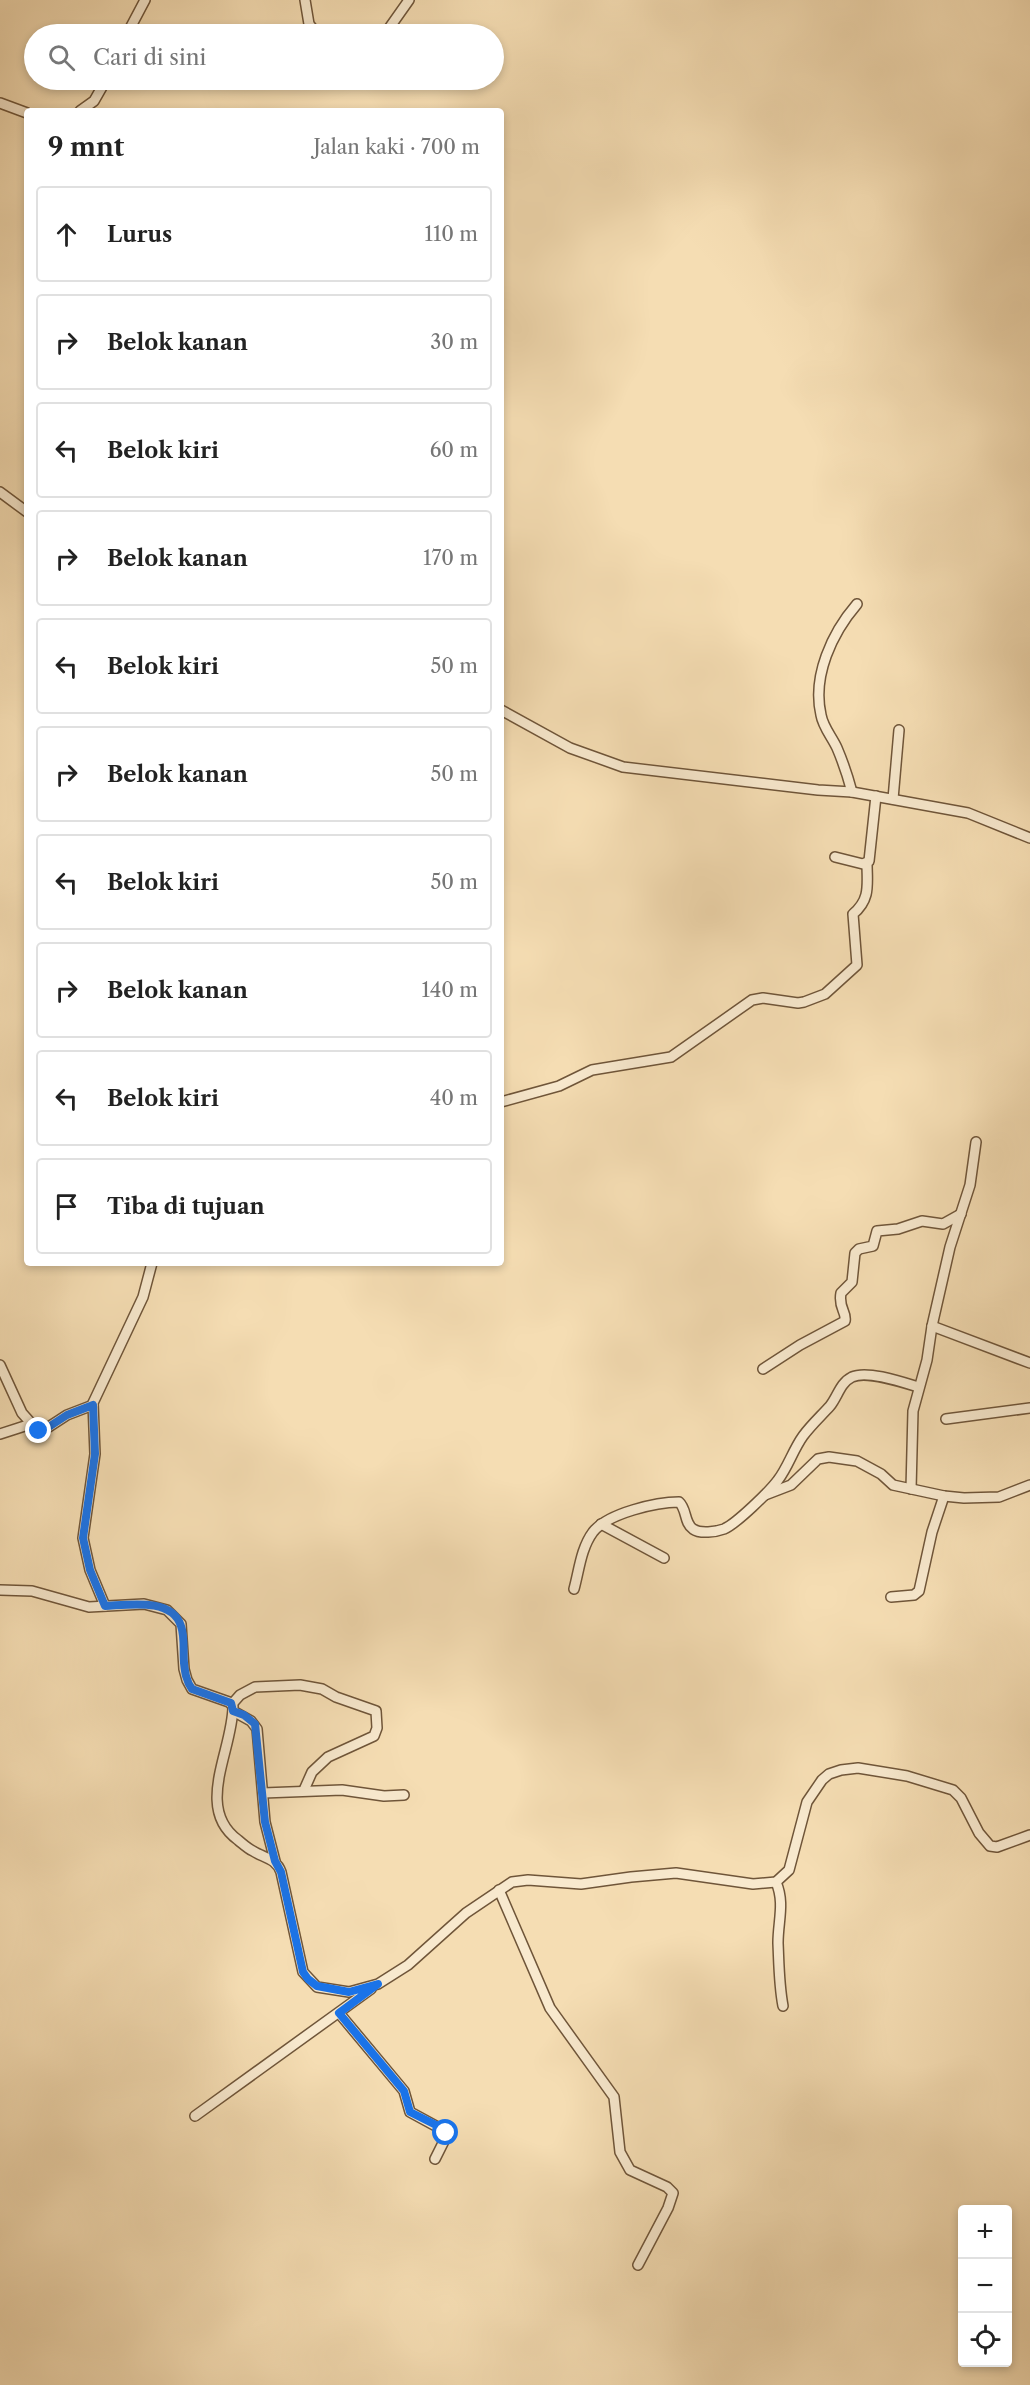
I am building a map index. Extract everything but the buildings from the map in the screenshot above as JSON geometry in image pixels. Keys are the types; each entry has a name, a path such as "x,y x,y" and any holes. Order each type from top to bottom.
{"street":[{"path":"132,24 144,0"},
{"path":"305,0 309,24"},
{"path":"392,24 409,0"},
{"path":"84,108 94,100 100,90"},
{"path":"0,103 24,112"},
{"path":"0,492 24,510"},
{"path":"852,792 837,747 820,714 820,696 821,678 827,654 857,604"},
{"path":"504,712 570,748 623,767 876,796 968,813 1030,838"},
{"path":"893,799 899,730"},
{"path":"504,1101 559,1086 592,1070 671,1057 752,1000 764,998 798,1004 825,994 857,965 853,914 861,907 867,893 867,863 870,859 876,796"},
{"path":"834,857 867,863"},
{"path":"911,1489 913,1411 927,1360 932,1326 950,1247 970,1185 976,1142"},
{"path":"763,1369 800,1345 846,1320 846,1314 841,1309 841,1293 852,1284 855,1253 860,1249 873,1246 877,1231 898,1229 922,1221 943,1224 962,1214"},
{"path":"105,1606 90,1570 83,1538 95,1454 93,1405 143,1297 151,1266"},
{"path":"932,1326 1030,1363"},
{"path":"0,1365 22,1413 38,1431 44,1430 67,1415 93,1405"},
{"path":"574,1589 584,1551 594,1531 601,1524 649,1506 679,1502 682,1504 691,1528 700,1532 723,1529 778,1481 801,1439 831,1404 843,1383 850,1378 864,1375 896,1380 918,1387"},
{"path":"945,1419 1030,1408"},
{"path":"0,1434 31,1424"},
{"path":"762,1496 791,1485 818,1459 829,1457 857,1461 881,1473 893,1485 944,1496 999,1497 1030,1485"},
{"path":"891,1597 914,1595 919,1591 934,1526 944,1496"},
{"path":"601,1524 664,1558"},
{"path":"0,1590 32,1591 89,1607 144,1604 157,1606 177,1617 182,1629 184,1669 189,1685 192,1689 244,1715 256,1727 265,1822 275,1861 281,1872 303,1972 317,1986 349,1992 378,1984"},
{"path":"275,1861 252,1851 227,1833 216,1808 232,1708 240,1695 255,1687 300,1685 322,1689 336,1697 376,1711 377,1728 374,1736 328,1757 312,1773 304,1790"},
{"path":"195,2116 378,1984 408,1965 466,1913 512,1882 522,1880 581,1884 676,1874 753,1884 776,1882 789,1870 807,1802 822,1780 829,1774 840,1770 858,1768 907,1776 953,1791 961,1798 979,1833 990,1846 997,1847 1030,1835"},
{"path":"262,1794 304,1790 342,1790 384,1796 405,1795"},
{"path":"776,1882 781,1894 778,1944 783,2006"},
{"path":"499,1890 550,2008 612,2092 620,2152 626,2164 632,2171 668,2187 673,2193 668,2208 638,2265"},
{"path":"339,2013 404,2091 410,2112 445,2131 446,2137 435,2159"}],"route":[{"path":"39,1431 67,1415 93,1405 95,1454 83,1538 90,1570 105,1606 144,1604 157,1606 177,1617 182,1629 184,1669 189,1685 192,1689 231,1703 233,1711 244,1715 255,1724 265,1822 275,1861 281,1872 303,1972 317,1986 326,1989 349,1992 378,1984 339,2013 404,2091 410,2112 440,2127 446,2133"}]}
